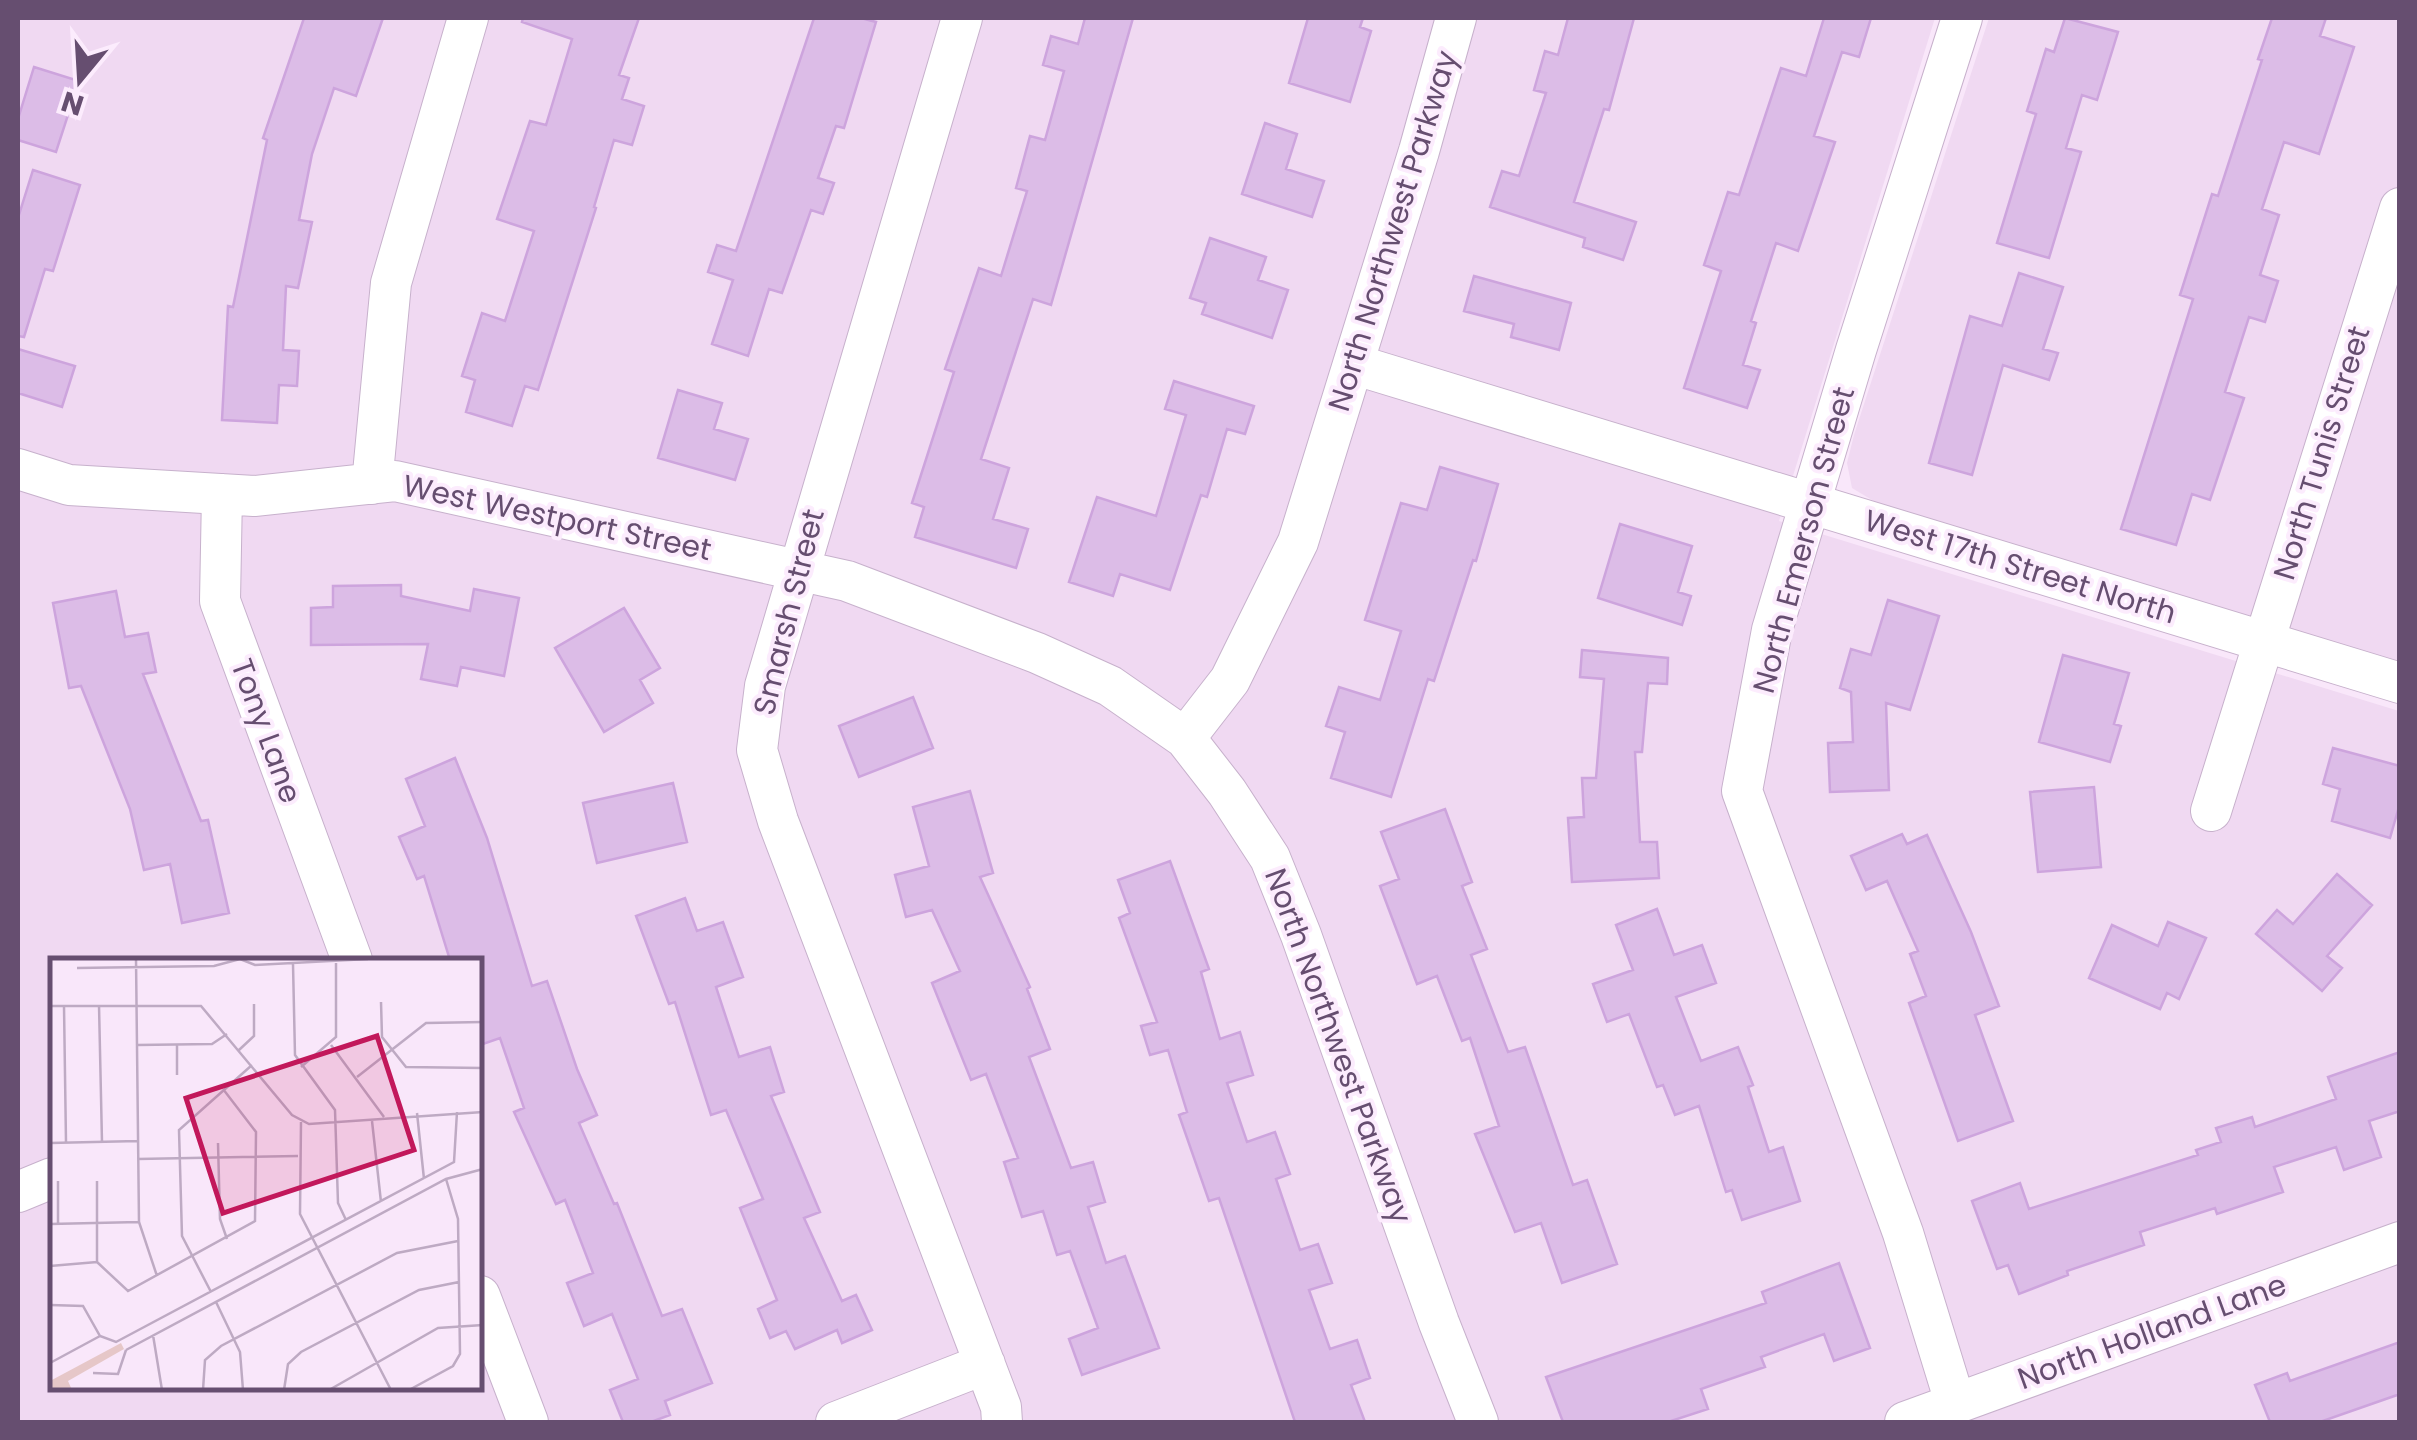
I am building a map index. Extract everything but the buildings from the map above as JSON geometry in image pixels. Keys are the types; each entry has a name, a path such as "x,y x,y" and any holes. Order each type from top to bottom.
{"street":[{"path":"372,484 392,283 468,18"},
{"name":"Smarsh Street","path":"962,18 765,686 757,750 785,838 1001,1407 1002,1422"},
{"name":"North Northwest Parkway","path":"1456,18 1419,152 1298,542 1230,680 1184,738 1228,792 1270,858 1478,1422"},
{"name":"North Emerson Street","path":"1955,1402 1904,1233 1742,791 1772,630 1962,18"},
{"name":"North Tunis Street","path":"2211,810 2400,208"},
{"name":"West 17th Street North","path":"1353,364 2400,683"},
{"name":"West Westport Street","path":"18,469 69,485 254,496 395,481 846,581 1037,653 1110,686 1184,738"},
{"name":"Tony Lane","path":"222,494 220,601 351,958"},
{"path":"18,1192 50,1179"},
{"name":"North Holland Lane","path":"1904,1422 2400,1242"},
{"path":"482,1301 528,1422"},
{"path":"836,1422 984,1364"}],"shaded area":[{"path":"18,18 1935,18 1779,521 2399,711 2399,1422 18,1422"},
{"path":"1989,18 2399,18 2399,664 1882,506 1852,488 1847,463 1854,435"}]}
